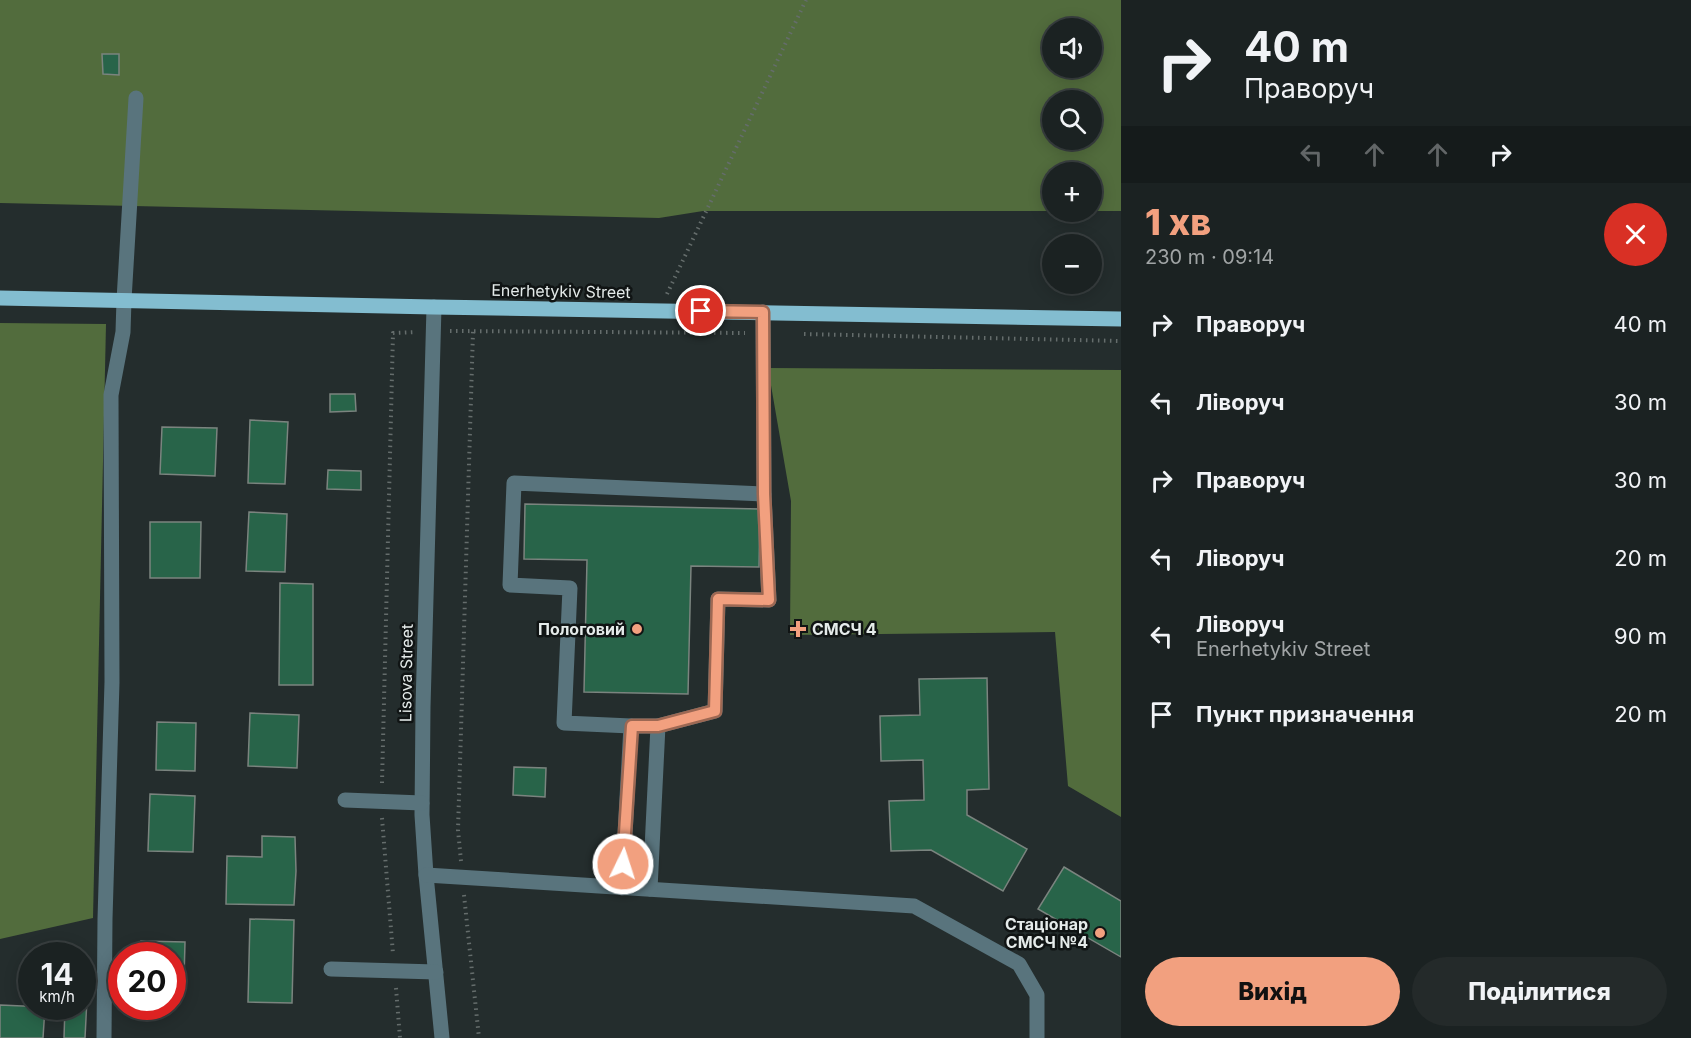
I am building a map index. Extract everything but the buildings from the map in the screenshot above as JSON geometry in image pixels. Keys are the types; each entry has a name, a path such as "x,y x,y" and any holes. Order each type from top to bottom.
{"main road":[{"name":"Enerhetykiv Street","path":"0,298 434,308 1121,319"}],"street":[{"path":"104,1038 112,682 111,395 123,332 136,98"},
{"name":"Lisova Street","path":"434,308 422,803 426,875 442,1038"},
{"path":"763,312 764,494 769,600 718,599 715,711 658,726 564,723 570,588 510,585 514,483 764,494"},
{"path":"622,888 632,726"},
{"path":"650,889 658,726"},
{"path":"345,800 422,803"},
{"path":"426,875 914,906 1019,964 1037,995 1037,1038"},
{"path":"332,969 436,972"}],"path":[{"path":"659,311 806,0"},
{"path":"473,331 458,830 479,1038"},
{"path":"400,1038 382,817 393,333 473,331 763,333"},
{"path":"799,334 1121,341"}],"green space":[{"path":"0,0 1121,0 1121,211 1102,211 1102,162 1042,162 1042,211 703,211 659,218 0,203"},
{"path":"0,323 106,324 93,918 0,939"},
{"path":"768,368 1121,370 1121,817 1068,786 1055,632 790,635 791,501"}],"place":[{"name":"Пологовий","path":"637,629"},
{"name":"СМСЧ 4","path":"798,629"},
{"name":"Стаціонар СМСЧ №4","path":"1100,933"}],"route":[{"path":"623,864 632,726 658,726 715,711 718,599 769,600 764,494 763,312 701,311"}]}
